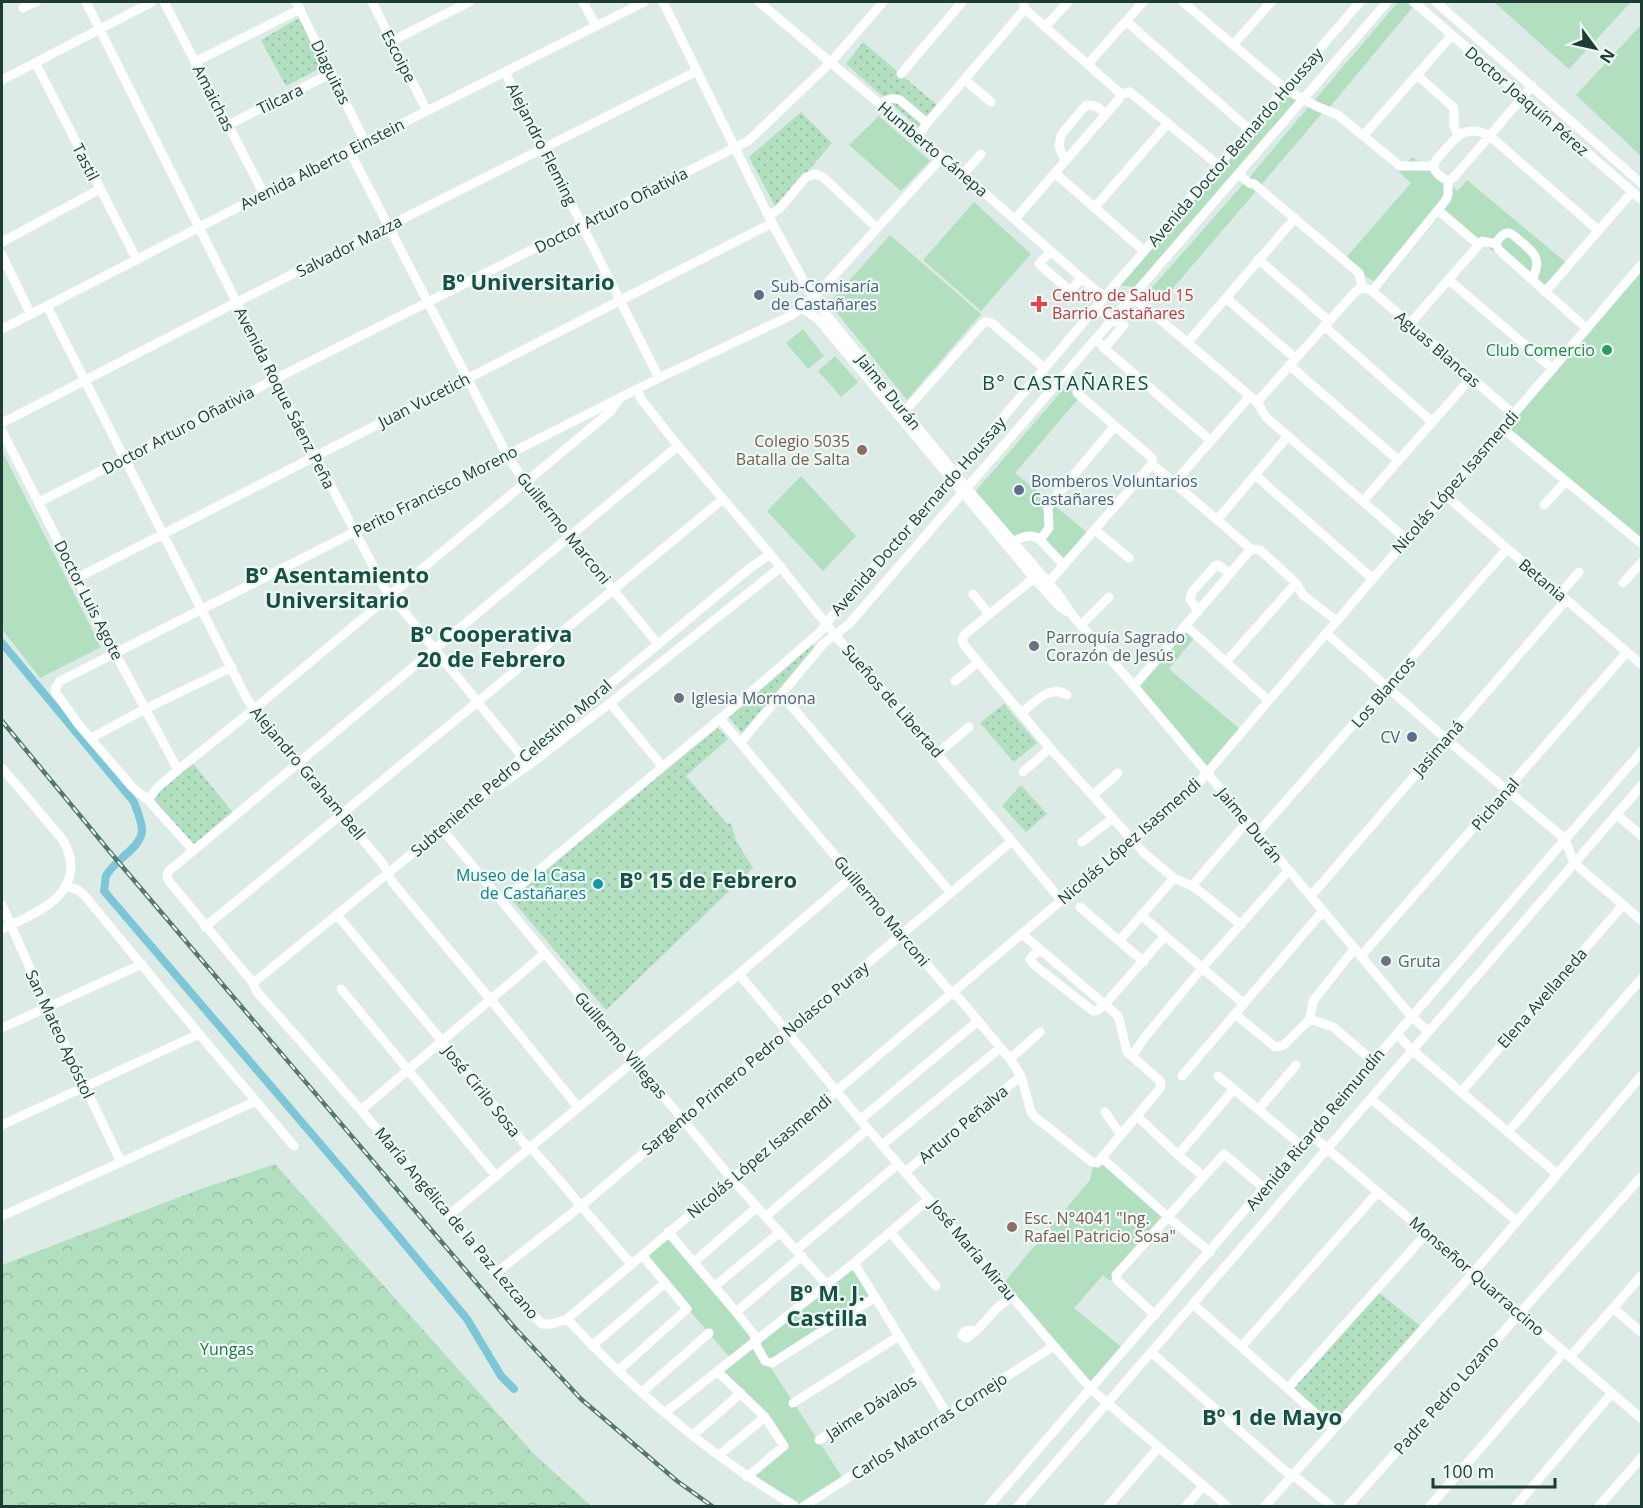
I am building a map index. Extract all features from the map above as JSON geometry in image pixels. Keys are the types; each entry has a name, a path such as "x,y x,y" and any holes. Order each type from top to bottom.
{"street":[{"path":"24,8 36,2"},
{"name":"Avenida Roque Sáenz Peña","path":"86,2 275,379 354,532 390,596 529,765"},
{"path":"2,80 152,2"},
{"name":"Amaichas","path":"164,2 264,194"},
{"name":"Escoipe","path":"372,2 426,111"},
{"path":"392,41 469,2"},
{"path":"583,2 596,26"},
{"name":"Avenida Alberto Einstein","path":"2,329 349,150 644,2"},
{"name":"Jaime Durán","path":"663,2 770,219 813,298 906,411 953,476"},
{"name":"Humberto Cánepa","path":"759,2 1105,297"},
{"name":"Doctor Arturo Oñativia","path":"39,502 275,379 735,148 754,136 831,62 883,2"},
{"path":"901,74 962,2"},
{"path":"1045,27 1068,2"},
{"path":"1088,64 1143,2"},
{"path":"1183,2 1285,89 1338,116 1400,166 1434,165"},
{"path":"1233,45 1270,2"},
{"name":"Avenida Doctor Bernardo Houssay","path":"501,901 720,719 819,633 1144,251 1360,2"},
{"name":"Avenida Doctor Bernardo Houssay","path":"741,742 823,644 849,624 1387,2"},
{"name":"Doctor Joaquín Pérez","path":"1413,2 1641,200"},
{"name":"Doctor Joaquín Pérez","path":"1436,2 1641,184"},
{"path":"195,62 298,5"},
{"name":"Diaguitas","path":"298,5 365,142"},
{"path":"918,136 1024,5 1045,27 1121,94"},
{"path":"1126,21 1250,130"},
{"path":"1363,136 1452,35"},
{"name":"Tastil","path":"36,64 137,260"},
{"name":"Salvador Mazza","path":"2,423 697,71"},
{"name":"Alejandro Fleming","path":"505,72 659,378"},
{"name":"Tilcara","path":"228,125 332,73"},
{"path":"1417,75 1454,108 1454,126 1458,135"},
{"path":"964,80 991,102"},
{"path":"1448,180 1454,178 1532,86"},
{"path":"1015,219 1121,94 1130,92 1218,165"},
{"path":"881,104 887,99 896,98 927,123"},
{"path":"1065,161 1059,147 1061,135 1085,106 1096,105 1106,114"},
{"path":"1095,207 1168,123"},
{"path":"1448,180 1435,172 1436,160 1458,135 1467,131 1482,132 1490,136 1599,231"},
{"name":"Guillermo Marconi","path":"349,150 507,455 526,484 658,644"},
{"path":"963,174 981,154"},
{"name":"Perito Francisco Moreno","path":"91,738 60,699 55,689 60,681 659,378 792,315 813,298 942,157"},
{"path":"1055,173 1144,251"},
{"name":"Juan Vucetich","path":"77,578 620,301 770,219 806,177 815,174 823,177 877,228"},
{"name":"Aguas Blancas","path":"1239,174 1249,183 1254,184 1359,273 1367,289 1513,414"},
{"path":"1174,483 1210,440 1292,362 1355,292 1367,289 1438,210 1448,195 1448,180"},
{"path":"2,242 100,189"},
{"path":"1545,292 1632,192"},
{"path":"1438,210 1479,245"},
{"path":"1188,342 1295,218"},
{"path":"1496,244 1503,235 1510,233 1532,250 1537,259 1537,269 1532,279"},
{"path":"1410,324 1482,241 1486,241 1496,244 1498,249 1587,329"},
{"path":"1051,251 1039,264 1070,291 1082,278"},
{"path":"2,255 30,314"},
{"path":"1258,259 1431,421"},
{"name":"Nicolás López Isasmendi","path":"567,1319 1194,788 1641,264"},
{"path":"1449,280 1553,369"},
{"path":"1105,297 1129,299 1142,304 1253,399 1266,417 1406,539"},
{"path":"1226,298 1398,460"},
{"name":"Alejandro Graham Bell","path":"48,306 254,709 383,864 393,883 578,1107"},
{"path":"1097,307 1111,319 1124,325 1104,348"},
{"name":"Jaime Durán","path":"802,308 819,320 1037,575 1048,583 1073,616 1412,1017 1428,1030"},
{"path":"906,411 984,322 993,324 1044,368"},
{"path":"1096,339 1210,440"},
{"path":"1363,501 1471,378"},
{"name":"Sueños de Libertad","path":"637,389 641,399 678,446 771,554 835,635 938,753 1061,900"},
{"path":"1048,583 1152,464 1152,458 1077,393"},
{"path":"148,800 157,788 178,770 526,484 610,412 622,397"},
{"path":"1040,540 1049,528 1048,508 1050,504 1115,426"},
{"path":"1502,428 1641,544"},
{"name":"Doctor Luis Agote","path":"2,431 114,654 178,770"},
{"path":"1217,520 1288,436"},
{"path":"232,668 145,709 91,738 132,787 148,800 193,850 678,446"},
{"path":"1152,464 1251,549 1260,550 1296,583 1303,595 1336,621"},
{"path":"1255,475 1372,578"},
{"path":"1544,505 1566,481"},
{"name":"Jaime Durán","path":"965,490 1013,541 1059,606 1073,616"},
{"name":"Betania","path":"1445,495 1641,665"},
{"path":"205,927 723,499"},
{"path":"1095,530 1129,558"},
{"path":"1013,541 1033,535 1064,565"},
{"path":"1134,686 1251,549"},
{"name":"Los Blancos","path":"1257,834 1507,549"},
{"name":"Subteniente Pedro Celestino Moral","path":"252,983 485,794 522,757 625,670 750,568 771,554"},
{"path":"1623,583 1641,562"},
{"path":"1198,612 1190,599 1192,592 1215,566 1218,565 1230,573"},
{"path":"485,794 529,765 621,695 781,567"},
{"name":"Jasimaná","path":"1311,896 1446,739 1563,597 1579,572"},
{"path":"1037,575 964,635 962,640 1050,748 1144,853 1174,878 1192,886 1240,925"},
{"path":"1226,662 1296,583"},
{"path":"974,594 989,614"},
{"path":"1081,625 1109,597"},
{"path":"688,619 704,628"},
{"path":"1186,626 1268,700"},
{"path":"1326,633 1446,739 1565,839 1574,864 1641,921"},
{"name":"Pichanal","path":"1310,1019 1313,1000 1508,789 1627,652"},
{"path":"955,681 978,662"},
{"path":"621,695 625,670"},
{"path":"1021,712 1048,692 1056,690 1067,695"},
{"path":"782,695 951,893"},
{"path":"610,703 662,766"},
{"name":"Guillermo Marconi","path":"720,719 901,934 1010,1059 1021,1076 1031,1113 1097,1160 1210,1252"},
{"path":"938,753 969,727"},
{"path":"1023,772 1050,748"},
{"name":"Avenida Ricardo Reimundín","path":"988,1506 1265,1189 1641,751"},
{"path":"2,768 63,840 71,861 66,886 61,895 53,902 6,927"},
{"path":"1092,795 1118,773"},
{"name":"Avenida Ricardo Reimundín","path":"1018,1506 1641,785"},
{"path":"1616,814 1641,836"},
{"path":"1082,843 1113,818"},
{"path":"1192,886 1247,822"},
{"name":"Guillermo Villegas","path":"442,829 732,1179 826,1284"},
{"name":"Sargento Primero Pedro Nolasco Puray","path":"496,1273 581,1206 1012,841"},
{"name":"María Angélica de la Paz Lezcano","path":"193,850 167,874 168,880 205,927 257,992 361,1110 528,1310 542,1324 552,1324 567,1319"},
{"path":"1132,1056 1145,1036 1202,968 1288,871"},
{"path":"449,1215 853,876"},
{"path":"1119,941 1174,878"},
{"path":"66,886 84,895 294,1146"},
{"name":"San Mateo Apóstol","path":"2,905 6,927 121,1162"},
{"name":"Elena Avellaneda","path":"1462,1091 1623,905"},
{"path":"1080,907 1144,962"},
{"path":"1182,1076 1323,911"},
{"name":"José Cirilo Sosa","path":"337,915 523,1142 530,1147 631,1264"},
{"path":"1141,915 1244,1004"},
{"path":"1022,934 1119,1018 1127,1052 1160,1081 1161,1086 1158,1091 1097,1160"},
{"path":"1039,950 1030,959 1033,964 1093,1011 1105,1004 1165,936"},
{"path":"361,1110 545,953"},
{"path":"2,1028 142,964"},
{"name":"José María Mirau","path":"739,974 868,1130 1091,1389 1227,1506"},
{"path":"1508,1131 1641,978"},
{"path":"340,989 496,1176"},
{"path":"1235,1014 1275,1047 1284,1046 1310,1019 1333,1026 1373,1061"},
{"path":"860,1120 978,1021"},
{"path":"1010,1059 1040,1032"},
{"path":"2,1125 199,1034"},
{"path":"1397,1034 1412,1050 1557,1174"},
{"path":"882,1145 1000,1048"},
{"path":"1258,1109 1296,1065"},
{"path":"1265,1506 1473,1272 1641,1075"},
{"name":"Arturo Peñalva","path":"905,1172 1021,1076"},
{"path":"1218,1076 1301,1145"},
{"path":"1633,1085 1641,1093"},
{"path":"1178,1155 1234,1089"},
{"path":"1371,1099 1517,1221"},
{"path":"2,1216 256,1101"},
{"path":"1105,1112 1121,1135"},
{"path":"1137,1116 1203,1176"},
{"path":"766,1216 868,1130"},
{"name":"Monseñor Quarraccino","path":"1311,1135 1473,1272 1641,1419"},
{"path":"1155,1315 1117,1280 1116,1275 1224,1154 1265,1189"},
{"name":"Arturo Peñalva","path":"736,1312 898,1164"},
{"name":"Padre Pedro Lozano","path":"1348,1506 1641,1176"},
{"path":"1241,1347 1378,1191"},
{"path":"666,1412 854,1263 929,1199"},
{"path":"694,1262 757,1207"},
{"path":"668,1232 736,1312 756,1342 765,1361 772,1364 874,1298"},
{"path":"715,1286 780,1232"},
{"path":"890,1232 936,1286"},
{"path":"1288,1389 1427,1233"},
{"path":"618,1371 687,1309 642,1255"},
{"path":"854,1263 947,1414"},
{"path":"1430,1506 1641,1275"},
{"path":"592,1346 665,1283"},
{"path":"976,1330 1012,1296"},
{"path":"1193,1304 1333,1429"},
{"path":"1613,1308 1641,1333"},
{"path":"567,1319 618,1371 693,1435 747,1477 795,1506"},
{"path":"642,1392 709,1333"},
{"path":"793,1403 899,1336"},
{"name":"Carlos Matorras Cornejo","path":"804,1506 1054,1346"},
{"path":"1151,1352 1285,1471 1331,1506"},
{"path":"717,1371 765,1416 784,1446 747,1477"},
{"name":"Jaime Dávalos","path":"819,1440 922,1373"},
{"path":"693,1435 741,1394"},
{"path":"1516,1506 1612,1394"},
{"path":"719,1455 765,1416"},
{"path":"1108,1506 1159,1447"},
{"path":"1599,1506 1641,1457"},
{"path":"1186,1506 1203,1486"}],"green space":[{"path":"1398,2 1407,2 1412,8 1329,108 1313,102"},
{"path":"1494,2 1631,2 1569,69"},
{"path":"300,17 326,65 286,86 261,40"},
{"path":"1641,25 1641,156 1576,95"},
{"path":"863,42 938,106 919,128 846,64"},
{"path":"1285,89 1301,100 1139,288 1117,285"},
{"path":"1310,105 1323,112 1261,185 1249,178"},
{"path":"801,112 832,143 776,208 749,157"},
{"path":"879,116 930,161 901,191 849,145"},
{"path":"1412,157 1458,191 1467,180 1569,265 1544,291 1443,212 1381,287 1344,260 1411,183 1399,172"},
{"path":"1245,182 1257,190 1161,302 1149,291"},
{"path":"974,202 1031,254 981,311 923,260"},
{"path":"890,235 981,314 907,400 829,303"},
{"name":"Club Comercio","path":"1641,272 1641,544 1502,428"},
{"path":"803,329 824,356 808,369 786,343"},
{"path":"835,356 858,382 841,397 818,371"},
{"path":"1066,386 1079,398 1015,473 1089,534 1066,564 1040,540 1013,541 975,492"},
{"path":"2,451 101,647 40,678 2,629"},
{"path":"801,476 856,536 823,571 767,511"},
{"path":"1186,626 1196,636 1169,669 1242,731 1206,773 1136,688"},
{"path":"812,643 814,648 742,733 728,716"},
{"path":"1004,704 1037,743 1014,762 980,723"},
{"path":"718,728 728,739 686,776 727,824 731,823 736,841 753,868 606,1010 511,899"},
{"path":"190,760 235,815 193,850 148,800"},
{"path":"1021,785 1047,814 1026,832 1002,806"},
{"path":"1102,1158 1168,1217 1110,1281 1103,1275 1074,1308 1125,1350 1091,1389 1002,1285 1090,1180 1093,1165"},
{"name":"Yungas","path":"275,1164 534,1454 591,1506 2,1506 2,1265 198,1190"},
{"path":"668,1232 758,1340 854,1263 874,1298 767,1362 844,1480 804,1506 795,1506 747,1477 784,1445 717,1371 731,1359 642,1255"},
{"path":"1376,1290 1424,1329 1333,1429 1288,1389"}],"waterway":[{"path":"2,643 134,802 141,824 140,837 137,843 110,870 106,876 104,891 467,1319 501,1376 514,1389"}],"railway":[{"path":"2,721 115,858 514,1327 581,1399 677,1481 712,1506"}],"place":[{"name":"Sub-Comisaría de Castañares","path":"759,295"},
{"name":"Centro de Salud 15 Barrio Castañares","path":"1039,304"},
{"name":"Club Comercio","path":"1607,350"},
{"name":"Colegio 5035 Batalla de Salta","path":"862,450"},
{"name":"Bomberos Voluntarios Castañares","path":"1019,490"},
{"name":"Parroquía Sagrado Corazón de Jesús","path":"1034,646"},
{"name":"Iglesia Mormona","path":"679,698"},
{"name":"CV","path":"1412,737"},
{"name":"Museo de la Casa de Castañares","path":"598,884"},
{"name":"Gruta","path":"1386,961"},
{"name":"Esc. N°4041 \"Ing. Rafael Patricio Sosa\"","path":"1012,1227"}],"district":[{"name":"Bº Universitario","path":"528,282"},
{"name":"B° CASTAÑARES","path":"1066,383"},
{"name":"Bº Asentamiento Universitario","path":"337,588"},
{"name":"Bº Cooperativa 20 de Febrero","path":"491,646"},
{"name":"Bº 15 de Febrero","path":"708,880"},
{"name":"Bº M. J. Castilla","path":"827,1306"},
{"name":"Bº 1 de Mayo","path":"1272,1417"}]}
